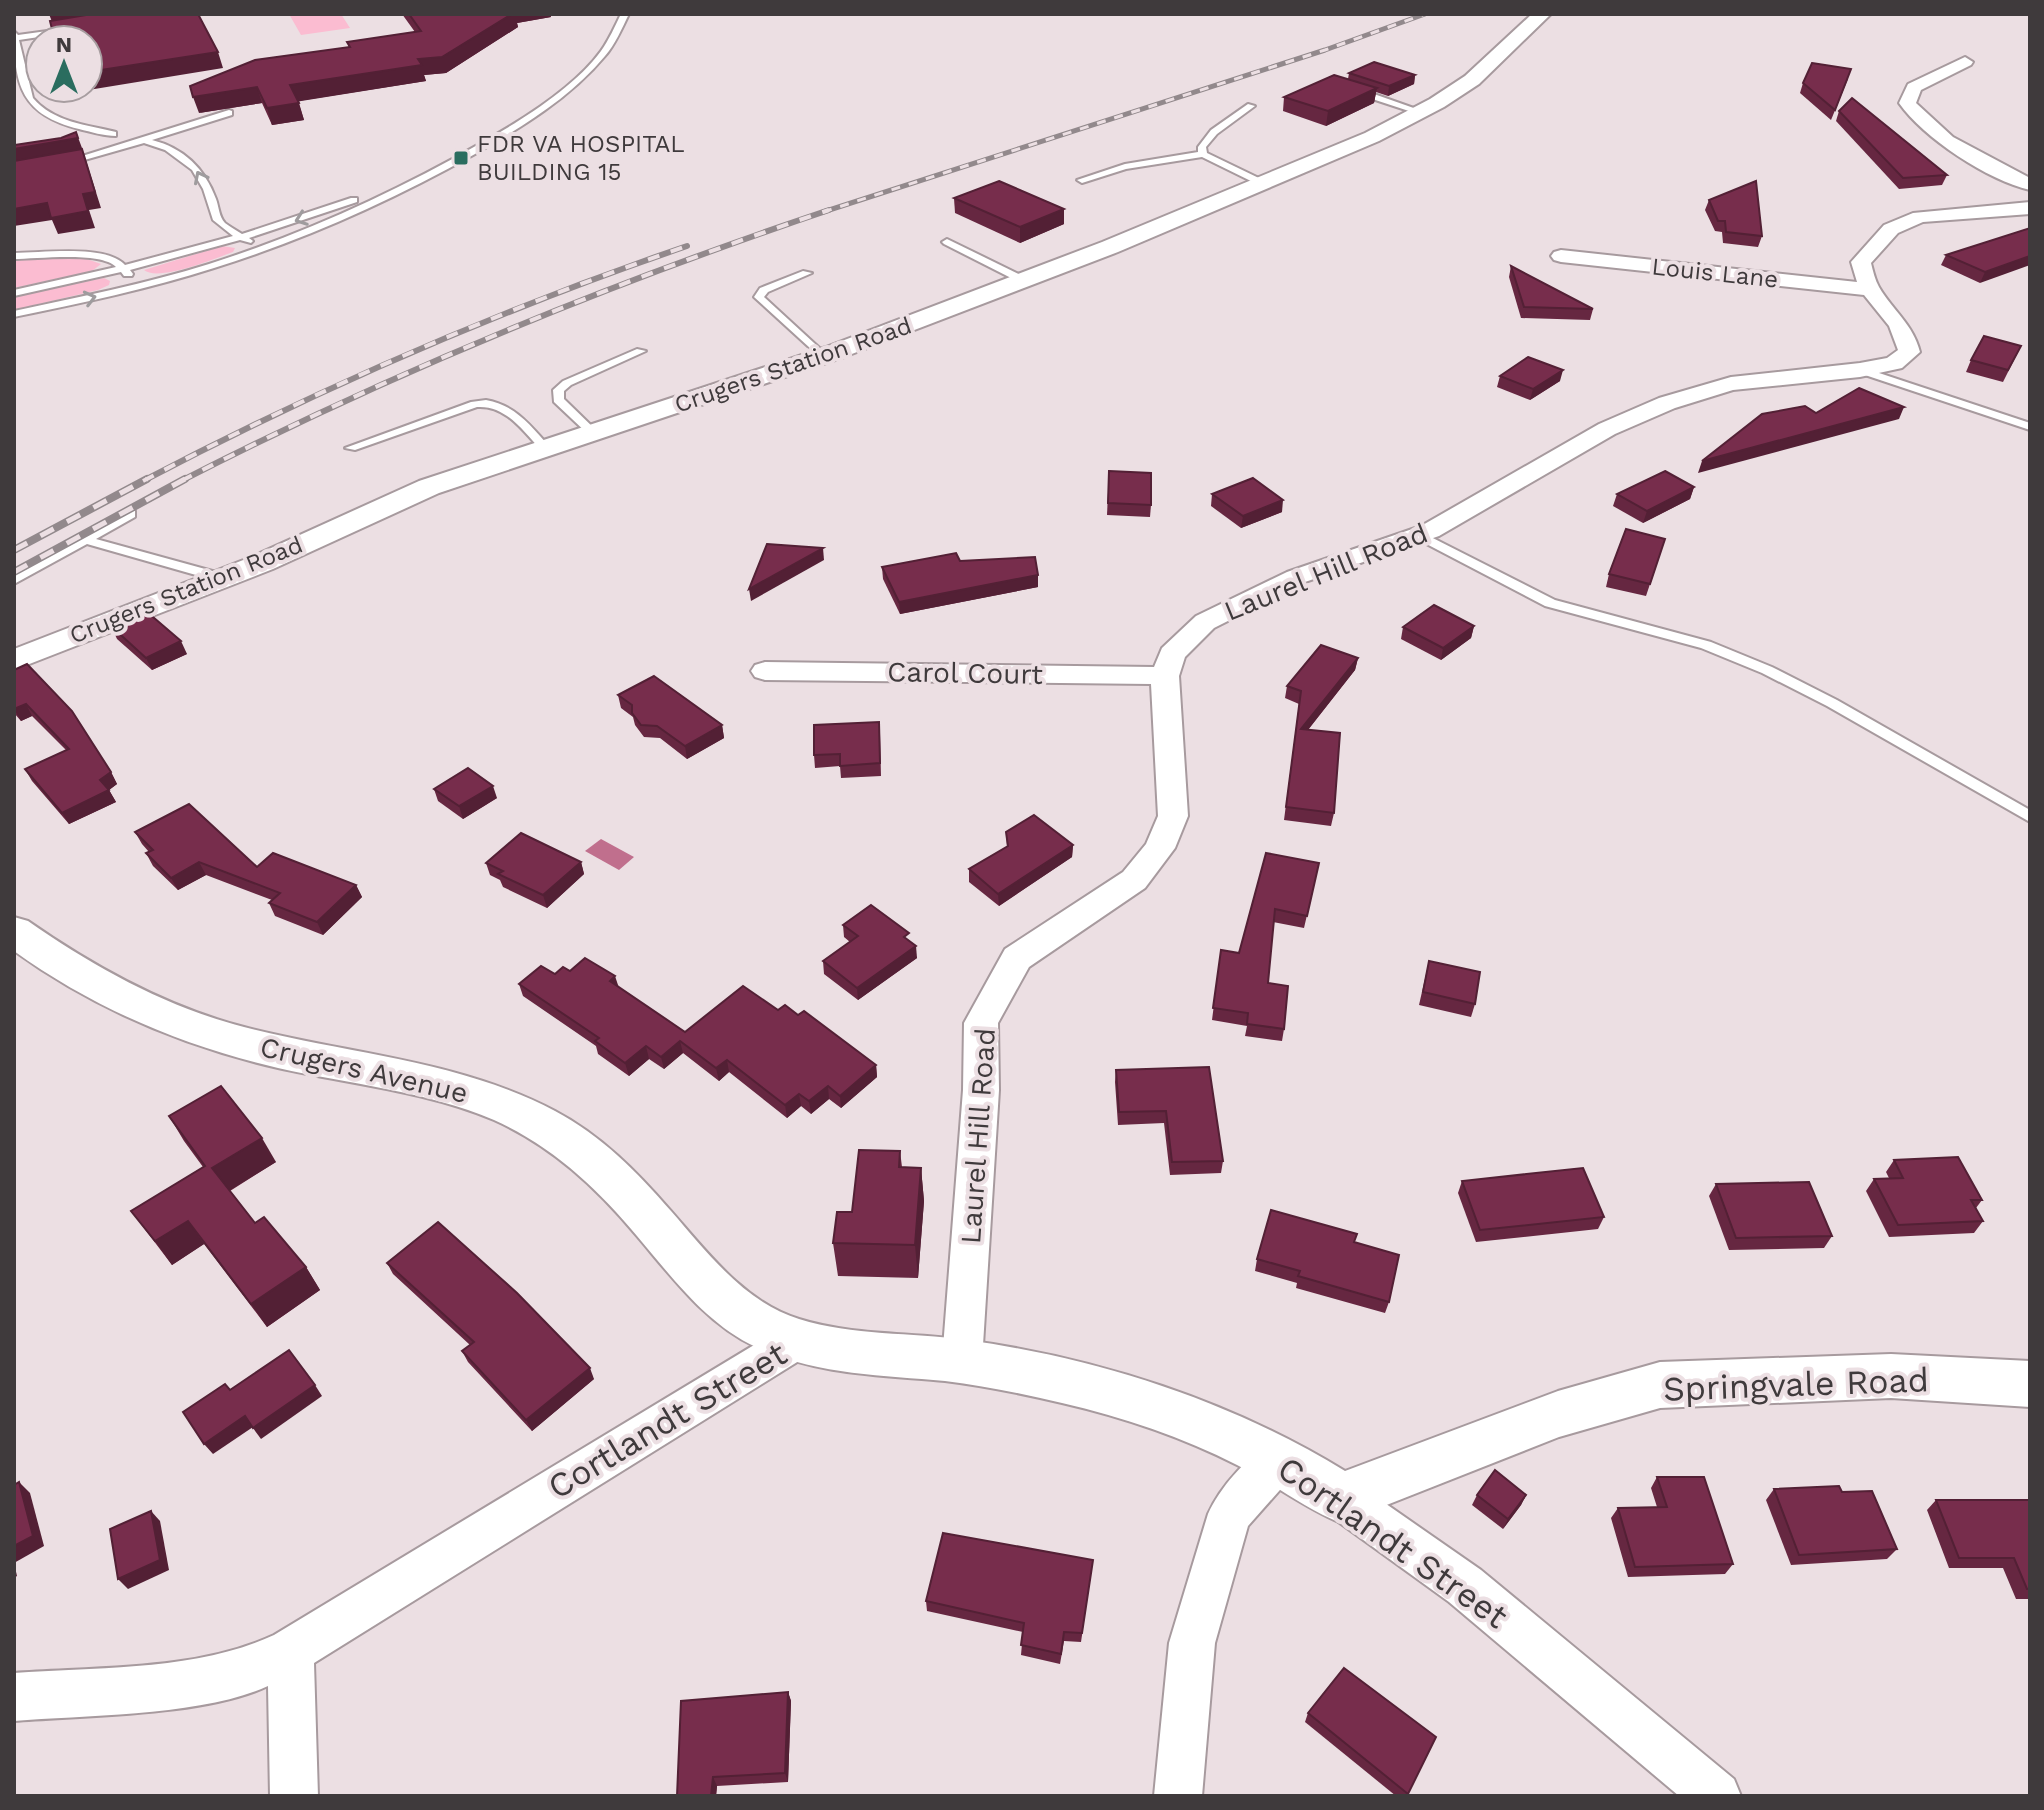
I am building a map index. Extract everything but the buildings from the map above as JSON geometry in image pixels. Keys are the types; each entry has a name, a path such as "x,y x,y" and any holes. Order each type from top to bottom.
{"street":[{"name":"Crugers Station Road","path":"14,660 222,578 429,487 822,356 1025,281 1372,137 1421,112 1472,80 1542,14"},
{"path":"1965,62 1914,87 1907,103 1920,122 1948,142 2030,185"},
{"path":"1870,290 1861,262 1891,229 1920,217 2030,208"},
{"name":"Louis Lane","path":"1561,256 1870,290"},
{"name":"Laurel Hill Road","path":"962,1361 980,1105 981,1023 1017,958 1134,880 1160,848 1173,816 1165,676 1172,654 1205,622 1296,577 1419,535 1607,429 1667,403 1731,384 1860,370 1894,363 1909,352 1907,336 1896,318 1870,290"},
{"name":"Carol Court","path":"765,671 1165,676"},
{"name":"Crugers Avenue","path":"14,931 90,982 198,1029 273,1050 421,1079 465,1092 539,1123 597,1163 734,1310 796,1341"},
{"name":"Cortlandt Street","path":"14,1697 193,1683 246,1672 290,1651 796,1341 1005,1368 1132,1401 1204,1426 1279,1460 1341,1498 1465,1586 1717,1796"},
{"name":"Springvale Road","path":"1341,1498 1558,1414 1660,1385 1891,1376 2030,1384"},
{"path":"1178,1796 1192,1643 1230,1514 1279,1460"},
{"path":"290,1651 294,1796"}],"lane":[{"path":"14,314 142,285 260,249 380,199 461,158 537,113 587,72 609,47 625,14"},
{"path":"14,36 24,77"},
{"path":"1341,86 1421,112"},
{"path":"33,104 57,118 113,134"},
{"path":"1203,154 1202,147 1214,132 1251,106"},
{"path":"54,165 103,156 193,121 229,113"},
{"path":"126,137 143,140 191,160 222,226 260,249"},
{"path":"1082,180 1125,167 1203,154 1262,183"},
{"path":"14,293 123,270 242,238 402,186"},
{"path":"947,242 1025,281"},
{"path":"14,256 87,255 115,260 142,285"},
{"path":"807,273 764,290 759,297 822,356"},
{"path":"593,433 558,400 559,390 567,383 641,351"},
{"path":"1860,370 2030,427"},
{"path":"351,448 475,404 490,402 505,408 545,448"},
{"path":"14,580 131,514"},
{"path":"1419,535 1550,603 1706,645 1767,670 1832,703 2030,817"},
{"path":"86,540 222,578"}],"shaded area":[{"path":"289,14 341,14 350,28 301,35"},
{"path":"222,246 235,248 233,252 173,271 151,273 144,270"},
{"path":"81,257 101,264 92,271 14,288 14,259"},
{"path":"104,278 110,281 109,285 98,290 14,310 14,296"},
{"path":"601,839 634,857 619,870 585,851"}],"railway":[{"path":"827,211 1325,50 1425,14"},
{"path":"181,481 339,404 500,333 663,269 827,211"},
{"path":"143,481 277,414 411,353 547,297 687,246"},
{"path":"14,550 147,479"},
{"path":"14,572 185,479"}],"place":[{"name":"FDR VA HOSPITAL BUILDING 15","path":"461,158"}]}
